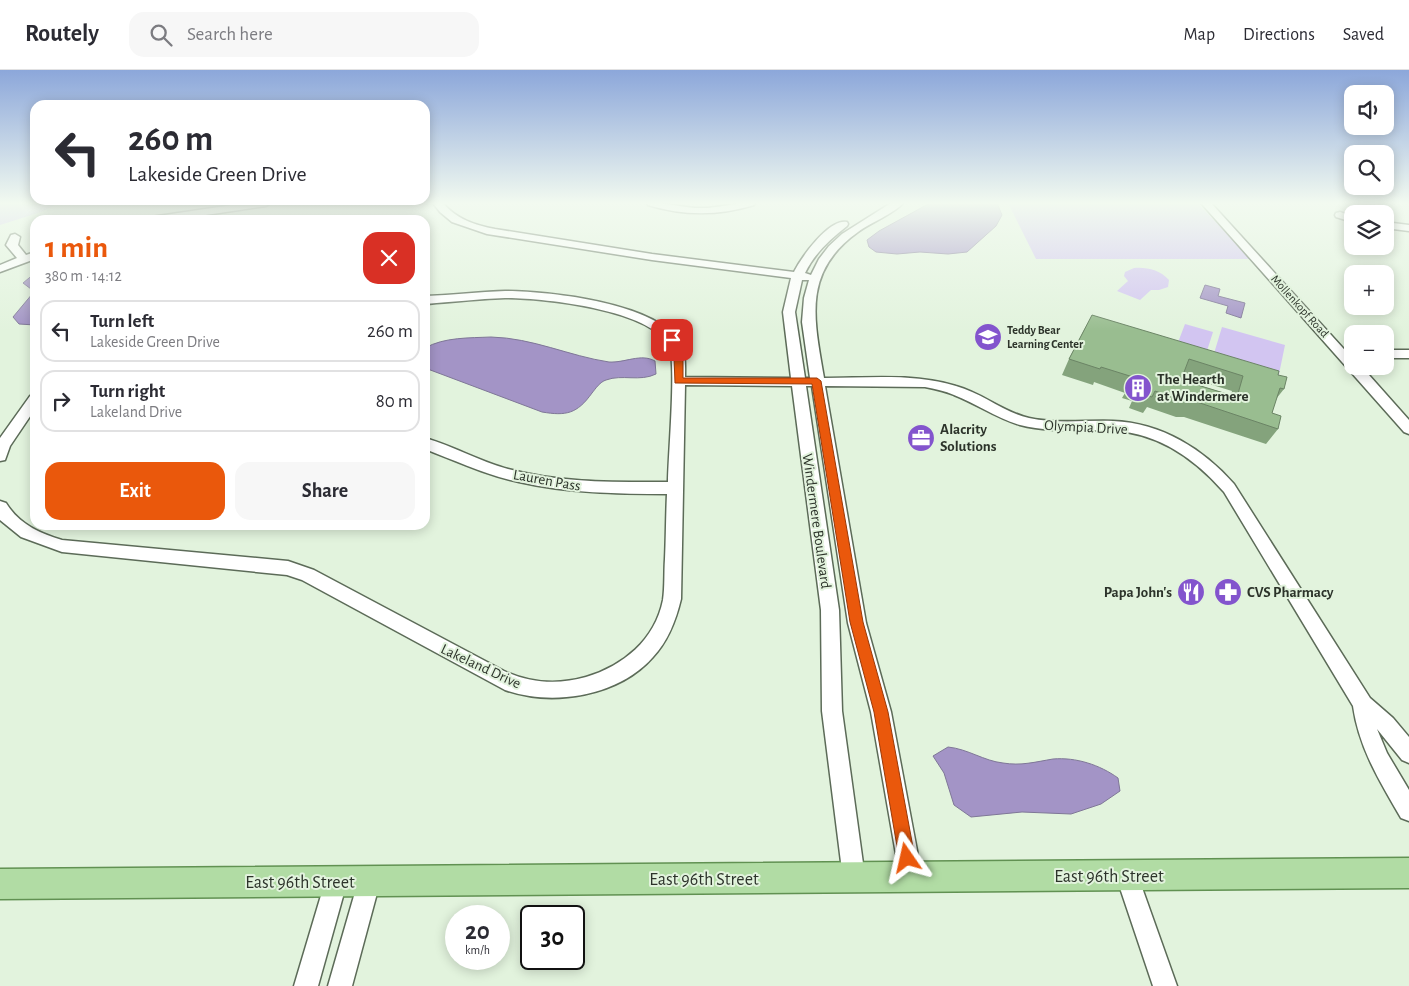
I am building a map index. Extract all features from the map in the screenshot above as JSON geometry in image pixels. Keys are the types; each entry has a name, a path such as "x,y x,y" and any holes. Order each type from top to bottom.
{"main road":[{"name":"East 96th Street","path":"0,884 1409,874"}],"street":[{"path":"13,246 30,257"},
{"path":"582,246 652,257 661,262 709,272 812,283"},
{"name":"Windermere Boulevard","path":"818,246 811,253 795,280 789,312 830,610 832,711 854,878"},
{"name":"Windermere Boulevard","path":"836,246 822,261 812,283 808,322 856,622 881,712 910,877"},
{"name":"Mollenkopf Road","path":"1246,246 1344,351"},
{"path":"0,269 30,257"},
{"name":"Lakeland Drive","path":"0,507 14,524 36,539 62,546 288,568 308,575 446,650 514,684 527,688 565,691 599,682 634,664 649,651 668,617 672,599 678,381 678,357 675,345 662,330 638,316 567,300 530,295 430,300"},
{"path":"1394,354 1409,354"},
{"name":"Mollenkopf Road","path":"1361,375 1409,428"},
{"name":"Olympia Drive","path":"678,381 914,382 940,385 957,390 996,411 1021,420 1049,425 1126,428 1158,436 1190,451 1213,469 1229,488 1363,704 1386,724 1409,753"},
{"path":"0,456 3,446 30,406"},
{"name":"Lauren Pass","path":"430,445 516,476 552,483 590,488 675,488"},
{"name":"Olympia Drive","path":"1363,704 1364,725 1379,760 1409,810"},
{"path":"1127,876 1165,986"},
{"path":"306,986 336,882"},
{"path":"340,986 369,882"}],"shaded area":[{"path":"974,246 967,252 948,254 920,252 897,254 876,252 869,247"},
{"path":"1029,246 1239,246 1252,259 1036,259"},
{"path":"1134,268 1144,268 1162,274 1169,280 1168,287 1151,290 1140,300 1117,291 1128,281 1124,276 1125,272"},
{"path":"30,277 30,288 23,283"},
{"path":"1205,285 1220,289 1218,296 1245,303 1241,318 1226,313 1228,306 1200,298"},
{"path":"30,297 30,325 19,324 13,317"},
{"path":"1185,324 1213,332 1206,354 1177,345"},
{"path":"1222,327 1285,345 1278,379 1212,360"},
{"path":"491,337 522,340 609,362 639,358 650,359 655,361 656,374 644,377 612,378 606,380 600,384 587,400 570,412 558,414 542,412 430,370 430,345 457,339"},
{"path":"948,747 996,762 1010,764 1053,759 1079,761 1103,769 1118,778 1120,791 1101,804 1071,814 1022,812 971,817 954,805 944,773 933,756"}],"building":[{"path":"1092,315 1279,371 1278,375 1287,377 1284,389 1280,388 1272,413 1281,416 1278,429 1194,401 1186,401 1155,391 1152,397 1138,393 1140,386 1131,383 1133,377 1069,359","holes":["1189,359 1243,376 1237,397 1181,380"]}],"place":[{"name":"Teddy Bear Learning Center","path":"988,337"},
{"name":"The Hearth at Windermere","path":"1138,388"},
{"name":"Alacrity Solutions","path":"921,438"},
{"name":"Papa John's","path":"1191,592"},
{"name":"CVS Pharmacy","path":"1228,592"}],"route":[{"path":"672,340 678,357 678,381 817,381 856,622 881,712 907,858"}]}
